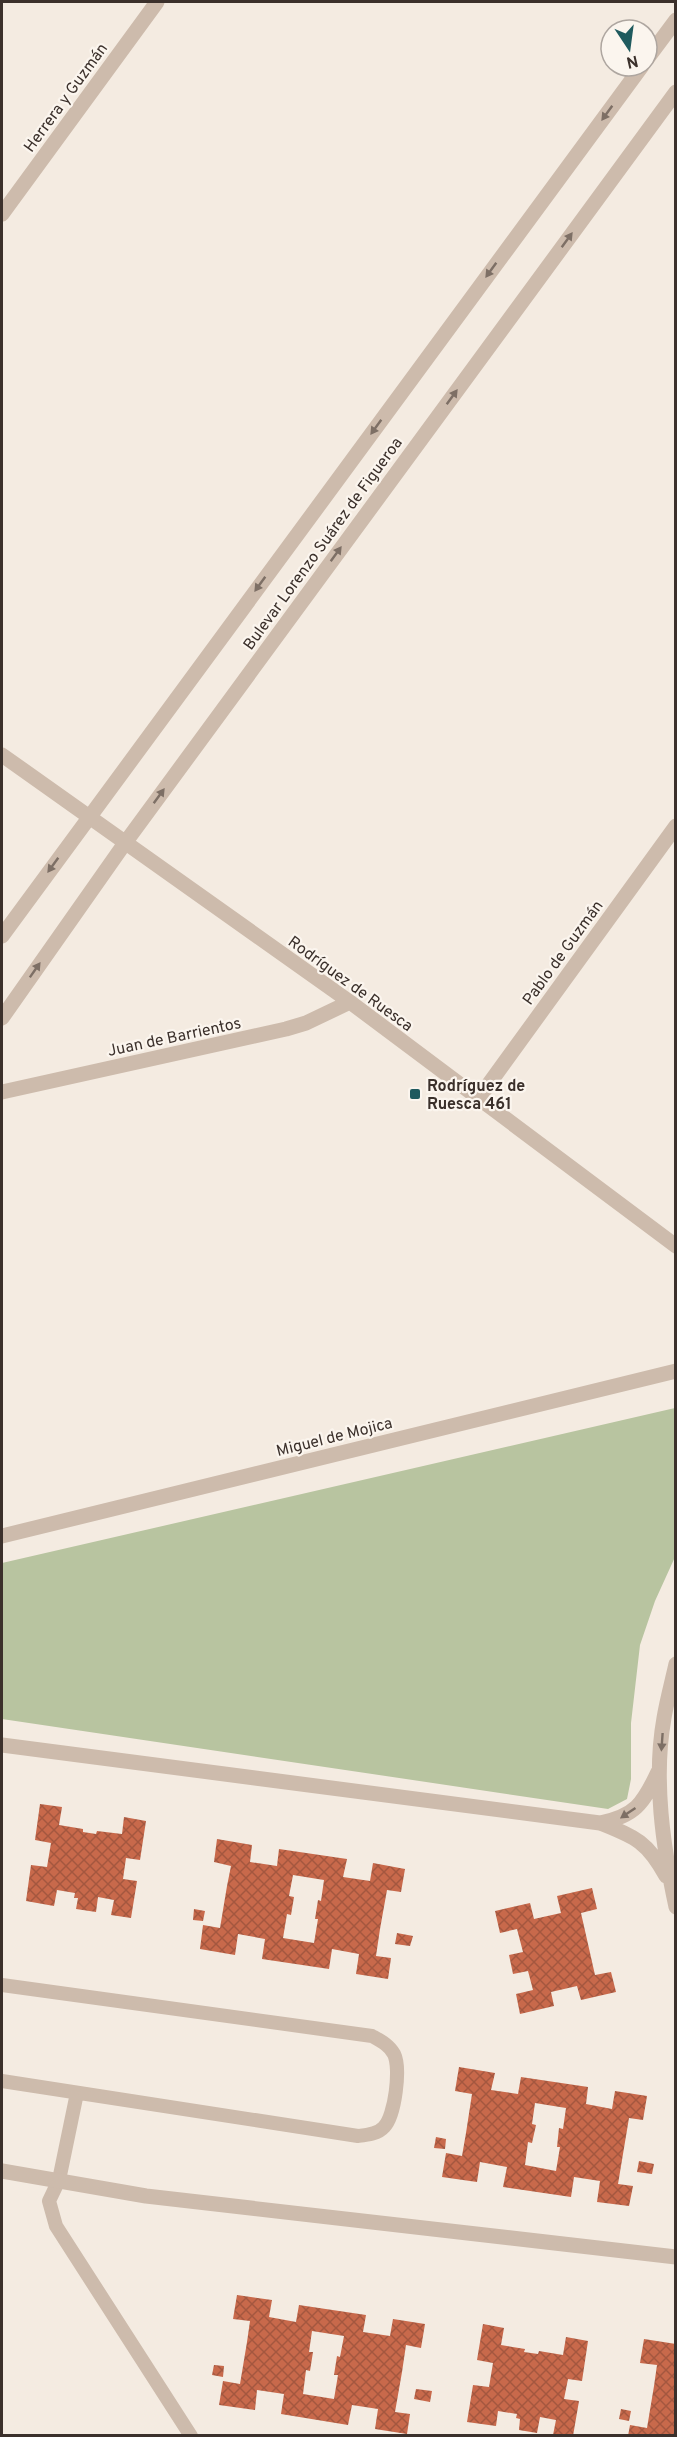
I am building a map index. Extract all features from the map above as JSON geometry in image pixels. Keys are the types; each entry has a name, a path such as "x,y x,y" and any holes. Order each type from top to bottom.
{"street":[{"name":"Herrera y Guzmán","path":"2,214 157,2"},
{"path":"659,42 675,20"},
{"name":"Bulevar Lorenzo Suárez de Figueroa","path":"2,936 633,78"},
{"name":"Bulevar Lorenzo Suárez de Figueroa","path":"2,1018 125,843 675,92"},
{"name":"Rodríguez de Ruesca","path":"2,755 87,818 350,1002 675,1246"},
{"name":"Pablo de Guzmán","path":"478,1099 675,826"},
{"name":"Juan de Barrientos","path":"2,1092 286,1029 306,1023 350,1002"},
{"name":"Miguel de Mojica","path":"2,1536 675,1371"},
{"path":"675,1664 663,1720 660,1766 665,1843 675,1907"},
{"path":"2,1745 600,1823 643,1843 656,1858 672,1886"},
{"path":"600,1823 620,1819 631,1813 646,1797 660,1766"},
{"path":"2,2171 146,2196 675,2257"}],"lane":[{"path":"2,1985 372,2036 389,2048 398,2067 391,2119 383,2130 358,2136 2,2081"},
{"path":"77,2093 59,2180 49,2201 56,2226 190,2436"}],"green space":[{"path":"675,1408 675,1557 655,1601 640,1645 631,1723 631,1779 627,1799 608,1809 2,1719 2,1563"}],"building":[{"path":"40,1804 62,1807 59,1825 83,1829 83,1832 122,1834 124,1817 146,1821 140,1860 126,1858 123,1879 137,1881 131,1918 111,1915 114,1900 98,1897 96,1912 76,1909 78,1898 74,1898 75,1893 57,1890 54,1906 26,1901 31,1865 47,1867 51,1843 35,1840"},
{"path":"217,1839 252,1845 250,1862 277,1866 279,1849 347,1859 343,1877 370,1881 373,1863 405,1869 401,1892 387,1890 380,1929 376,1956 391,1958 388,1979 356,1974 359,1954 332,1949 329,1969 262,1959 265,1939 238,1934 235,1955 200,1949 203,1925 220,1928 231,1866 214,1862","holes":["293,1875 324,1880 321,1901 318,1900 314,1943 283,1938 287,1914 291,1915 294,1897 289,1896"]},
{"path":"592,1888 597,1909 581,1913 595,1975 611,1972 616,1992 581,2000 577,1986 551,1992 554,2006 520,2014 516,1994 533,1990 528,1971 513,1974 509,1955 523,1952 517,1929 500,1933 495,1911 530,1903 534,1919 561,1913 557,1896"},
{"path":"194,1909 205,1911 203,1921 193,1920"},
{"path":"397,1933 413,1936 410,1946 395,1944"},
{"path":"459,2067 495,2073 491,2090 518,2094 521,2077 588,2087 586,2104 612,2109 615,2091 647,2096 643,2120 629,2118 618,2184 633,2186 629,2206 597,2202 600,2181 574,2177 571,2197 503,2187 507,2167 480,2162 477,2182 442,2177 446,2153 462,2156 472,2094 455,2091","holes":["535,2103 566,2108 563,2129 559,2128 557,2147 560,2147 556,2171 525,2165 528,2142 532,2143 536,2125 532,2124"]},
{"path":"436,2137 446,2139 445,2149 434,2148"},
{"path":"639,2161 654,2164 652,2174 637,2172"},
{"path":"237,2295 272,2300 269,2317 296,2322 299,2305 366,2315 363,2332 390,2336 393,2319 425,2324 421,2348 406,2345 395,2412 410,2414 407,2434 375,2429 378,2409 352,2405 348,2425 281,2414 284,2394 257,2390 255,2410 219,2405 223,2381 240,2384 247,2342 250,2321 233,2319","holes":["312,2331 344,2336 340,2357 337,2356 334,2375 338,2375 334,2399 303,2394 306,2370 310,2371 313,2352 309,2352"]},
{"path":"483,2324 504,2328 501,2345 525,2349 524,2352 538,2354 539,2351 563,2355 566,2337 588,2341 582,2381 568,2379 564,2399 579,2401 573,2436 553,2435 556,2420 540,2417 537,2433 519,2430 520,2419 516,2418 517,2414 498,2411 496,2426 467,2422 473,2385 489,2387 493,2363 477,2360"},
{"path":"644,2339 676,2344 676,2436 628,2436 630,2425 647,2428 654,2386 657,2365 640,2363"},
{"path":"214,2365 224,2366 223,2377 212,2375"},
{"path":"416,2389 432,2391 430,2402 414,2399"},
{"path":"621,2409 631,2411 629,2421 619,2419"}],"place":[{"name":"Rodríguez de Ruesca 461","path":"415,1094"}]}
